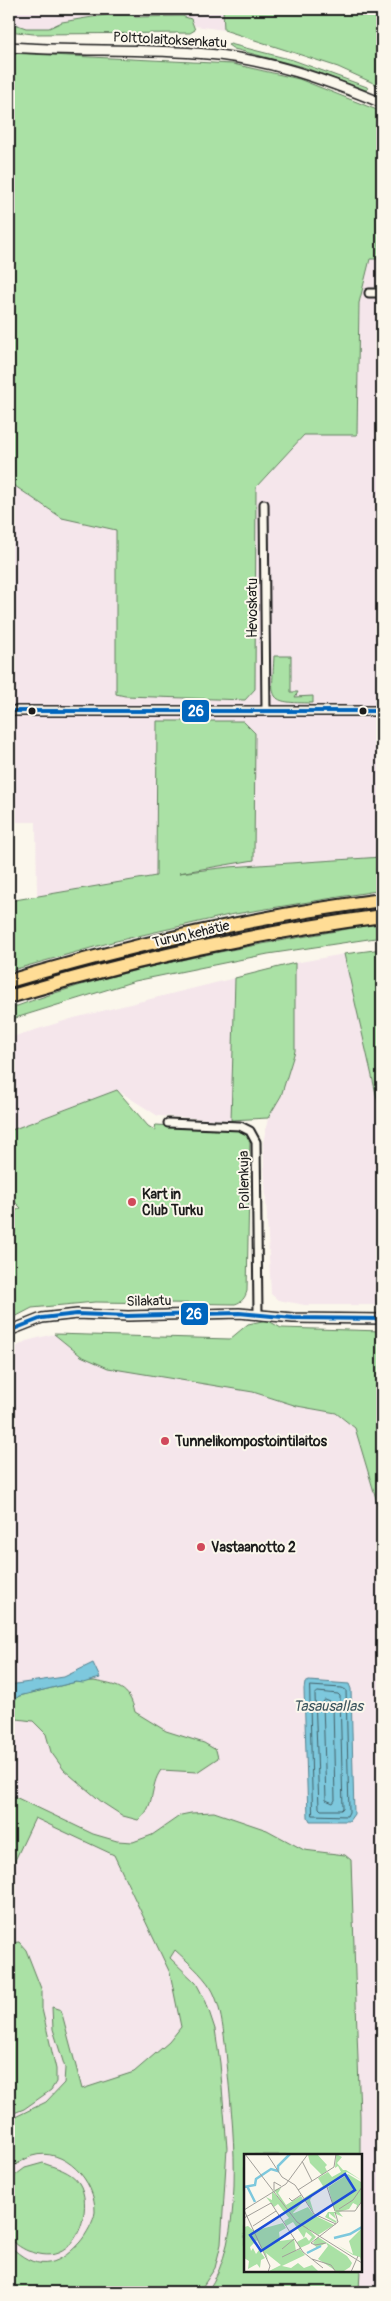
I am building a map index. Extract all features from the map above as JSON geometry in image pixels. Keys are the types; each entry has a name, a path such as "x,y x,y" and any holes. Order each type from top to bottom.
{"highway":[{"name":"Turun kehätie","path":"9,981 101,955 230,925 382,900"},
{"name":"Turun kehätie","path":"9,997 105,969 233,940 382,916"}],"street":[{"name":"Polttolaitoksenkatu","path":"9,47 180,52 234,58 297,71 382,103"},
{"path":"368,293 382,293"},
{"name":"Hevoskatu","path":"264,504 266,711"},
{"path":"9,711 382,712"},
{"name":"Pollenkuja","path":"168,1123 240,1126 250,1131 256,1142 258,1314"},
{"name":"Silakatu","path":"9,1330 33,1321 59,1315 258,1314 293,1318 382,1319"}],"shaded area":[{"path":"9,9 128,9 123,12 62,22 49,28 26,28 9,22"},
{"path":"128,9 223,9 224,30 195,26 191,19 135,17"},
{"path":"379,235 382,235 382,857 229,867 157,876 37,897 36,822 9,822 9,482 62,518 116,530 116,694 125,696 245,700 255,689 256,487 304,435 357,435 359,303 370,259 379,259"},
{"path":"344,954 382,1120 382,1305 305,1305 278,1300 271,1294 263,1143 268,1118 281,1096 295,1051 295,963"},
{"path":"235,978 231,1120 158,1116 117,1090 9,1131 9,1038 74,1018"},
{"path":"54,1334 81,1356 253,1392 297,1406 336,1413 355,1427 380,1512 382,2292 9,2292 9,1351 26,1341"}],"green space":[{"path":"129,9 135,17 182,16 191,19 195,30 190,33 33,34 9,31 9,22 26,28 49,28 62,22 123,12"},
{"path":"223,9 382,9 382,87 338,67 224,30"},
{"path":"228,45 293,60 367,87 368,89 366,90 303,67 234,49"},
{"path":"9,53 233,64 299,79 382,112 382,235 379,235 379,259 370,259 359,303 357,435 304,435 256,487 255,689 245,700 125,696 116,694 116,530 62,518 9,482"},
{"path":"274,656 291,656 291,692 298,692 295,697 313,696 313,703 287,702 279,700 275,696 273,690"},
{"path":"157,721 243,721 255,733 254,860 179,873 229,867 382,857 382,890 229,915 112,942 9,971 9,901 156,876"},
{"path":"382,923 382,937 268,954 135,981 9,1020 9,1009 54,993 146,968 193,957"},
{"path":"382,949 382,1120 344,954"},
{"path":"295,963 295,1051 281,1096 268,1118 231,1120 235,978"},
{"name":"Kart in Club Turku","path":"117,1090 148,1126 156,1131 154,1127 156,1125 237,1130 250,1137 247,1291 245,1296 235,1304 95,1302 32,1308 9,1320 9,1214 21,1208 9,1196 9,1131"},
{"path":"267,1320 281,1328 382,1331 382,1949 380,1512 355,1428 336,1413 297,1406 253,1392 108,1368 81,1356 54,1334 230,1339 248,1324"},
{"path":"94,1681 116,1686 126,1692 135,1712 166,1731 204,1743 216,1750 218,1758 197,1772 161,1770 157,1776 148,1809 144,1815 138,1820 123,1816 103,1803 64,1770 51,1752 46,1734 33,1721 9,1718 9,1704 19,1696 76,1682"},
{"path":"9,1794 93,1834 117,1841 133,1842 152,1835 181,1815 214,1812 267,1830 304,1850 345,1855 351,1860 360,2154 244,2154 244,2271 360,2271 359,2292 207,2292 219,2270 227,2244 232,2216 234,2186 233,2127 223,2029 215,1996 203,1978 175,1950 170,1958 196,1983 206,2002 215,2029 220,2063 227,2148 221,2244 215,2268 199,2292 9,2292 9,2245 28,2259 37,2263 54,2262 71,2251 85,2236 95,2212 94,2200 84,2178 66,2161 44,2154 29,2157 9,2169 9,2120 46,2102 64,2083 65,2068 53,2029 52,2007 61,2010 82,2089 134,2072 169,2042 181,2027 170,1973 114,1855 35,1818 9,1873"},
{"path":"19,1942 26,1950 42,1991 42,2009 56,2069 56,2082 51,2090 24,2109 9,2115 9,1943"},
{"path":"43,2163 63,2170 76,2179 83,2191 84,2201 82,2222 73,2242 66,2249 50,2255 28,2251 19,2246 12,2240 8,2229 9,2180 25,2168"}],"water":[{"path":"93,1663 100,1678 19,1696 9,1704 9,1685 64,1677"},
{"name":"Tasausallas","path":"309,1681 349,1684 351,1689 354,1814 349,1821 310,1821 308,1817 304,1689 305,1683"}],"transit line":[{"name":"26","path":"9,711 382,711"},
{"name":"26","path":"9,1331 42,1318 77,1314 128,1316 239,1313 293,1318 382,1319"}],"place":[{"name":"Kart in Club Turku","path":"132,1202"},
{"name":"Tunnelikompostointilaitos","path":"165,1441"},
{"name":"Vastaanotto 2","path":"201,1547"}]}
